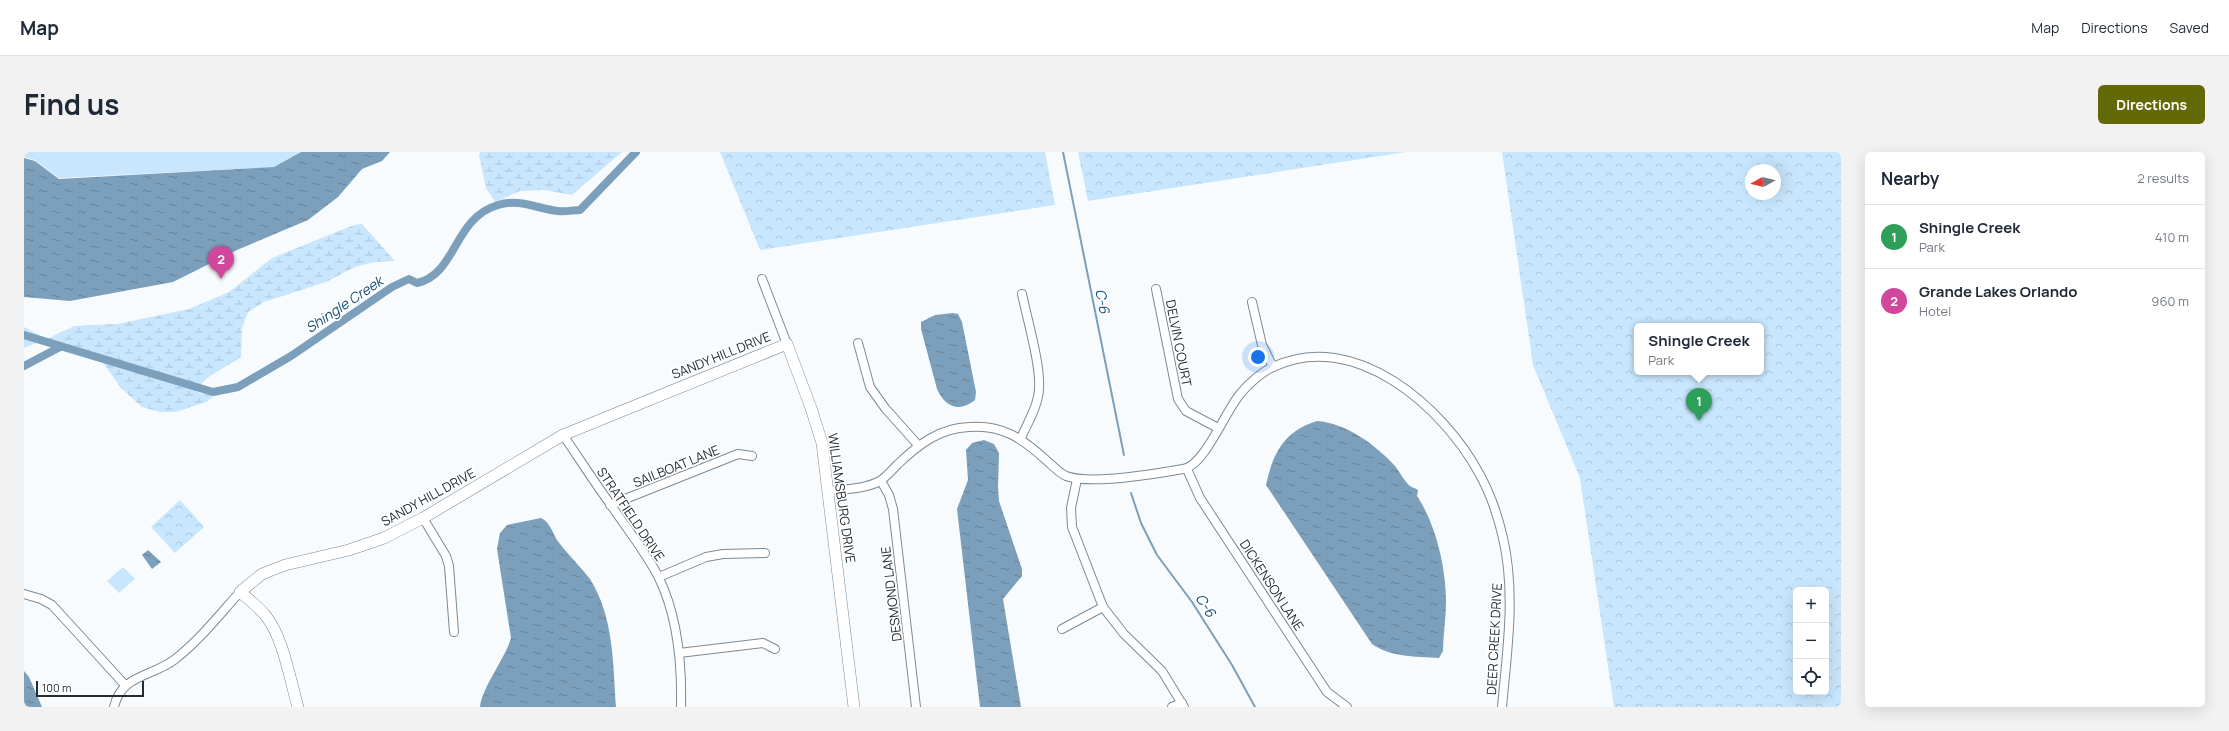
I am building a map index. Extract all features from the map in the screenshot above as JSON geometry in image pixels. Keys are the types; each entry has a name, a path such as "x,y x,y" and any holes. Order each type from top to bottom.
{"street":[{"name":"WILLIAMSBURG DRIVE","path":"762,279 811,408 822,443 854,707"},
{"name":"DELVIN COURT","path":"1156,289 1178,399 1186,411 1218,428"},
{"path":"1021,438 1037,401 1040,388 1038,370 1022,294"},
{"path":"1252,302 1258,336 1273,367"},
{"path":"858,343 870,387 884,408 918,445"},
{"name":"SANDY HILL DRIVE","path":"125,685 155,672 173,660 197,640 240,592 262,574 284,565 366,545 423,518 563,435 787,344"},
{"name":"DEER CREEK DRIVE","path":"1187,469 1200,457 1240,393 1273,367 1307,357 1335,356 1359,363 1382,373 1437,417 1479,473 1492,500 1503,540 1510,579 1510,615 1502,707"},
{"path":"829,491 864,486 881,481 918,445 943,431 967,426 993,426 1021,438 1063,475 1077,479 1099,480 1187,469"},
{"name":"STRATFIELD DRIVE","path":"563,435 610,505 641,547 659,577 674,624 679,653 682,676 681,707"},
{"name":"SAILBOAT LANE","path":"610,505 738,454 752,456"},
{"name":"DICKENSON LANE","path":"1187,469 1200,498 1327,692 1346,707"},
{"path":"1077,479 1071,508 1072,527 1103,607 1124,634 1162,670 1183,705 1172,707"},
{"name":"DESMOND LANE","path":"881,481 889,495 893,509 916,707"},
{"path":"423,518 446,556 450,566 454,632"},
{"path":"659,577 706,558 723,554 765,553"},
{"path":"240,592 264,614 270,622 278,639 298,707"},
{"path":"24,594 41,599 52,605 125,685 116,696 114,707"},
{"path":"1062,629 1103,607"},
{"path":"679,653 763,643 775,648"}],"green space":[{"path":"24,152 300,152 274,167 59,178 35,160 24,157"},
{"path":"480,152 622,152 572,195 544,190 520,191 495,202 486,188 479,155"},
{"path":"720,152 1045,152 1055,205 760,250"},
{"path":"1078,152 1406,152 1088,201"},
{"path":"1502,152 1841,152 1841,707 1614,707 1580,478 1533,365"},
{"path":"362,224 395,261 374,262 355,267 326,282 264,302 248,312 242,328 241,357 210,376 196,391 201,394 222,388 208,401 176,412 160,412 142,407 121,388 99,357 47,339 74,326 117,324 189,309 229,292 272,258 354,225"},
{"path":"24,327 47,339 24,348"},
{"path":"180,500 204,527 175,553 151,527"},
{"path":"123,567 135,579 119,593 107,581"}],"water":[{"path":"301,152 390,152 382,161 362,169 338,197 308,220 237,250 173,282 70,301 24,297 24,158 35,161 59,179 274,167"},
{"path":"953,313 958,314 962,322 976,392 975,400 969,404 958,407 948,404 937,389 921,329 921,322 935,315"},
{"path":"1317,421 1339,426 1360,436 1379,450 1395,466 1408,484 1418,490 1417,496 1430,520 1439,547 1446,589 1446,614 1443,651 1439,658 1396,654 1380,649 1372,644 1266,485 1272,463 1288,437 1306,425"},
{"path":"984,440 994,444 999,453 999,501 1022,569 1022,576 1003,599 1021,707 980,707 957,509 968,480 966,450 972,443"},
{"path":"541,518 550,526 560,544 590,579 604,609 611,641 616,707 480,707 489,682 504,655 511,638 497,549 500,533 507,525"},
{"path":"148,550 161,562 152,569 142,555"},
{"path":"24,671 29,677 42,707 24,707"}],"waterway":[{"name":"Shingle Creek","path":"24,335 213,392 238,387 291,356 392,287 409,279 417,283 430,278 440,269 472,221 483,212 506,203 521,203 558,211 580,210 636,152"},
{"name":"C-6","path":"1063,152 1124,455"},
{"path":"24,366 60,347"},
{"name":"C-6","path":"1131,493 1141,523 1157,555 1192,602 1232,665 1255,707"}],"place":[{"name":"Grande Lakes Orlando","path":"221,279"},
{"name":"Shingle Creek","path":"1699,421"}]}
